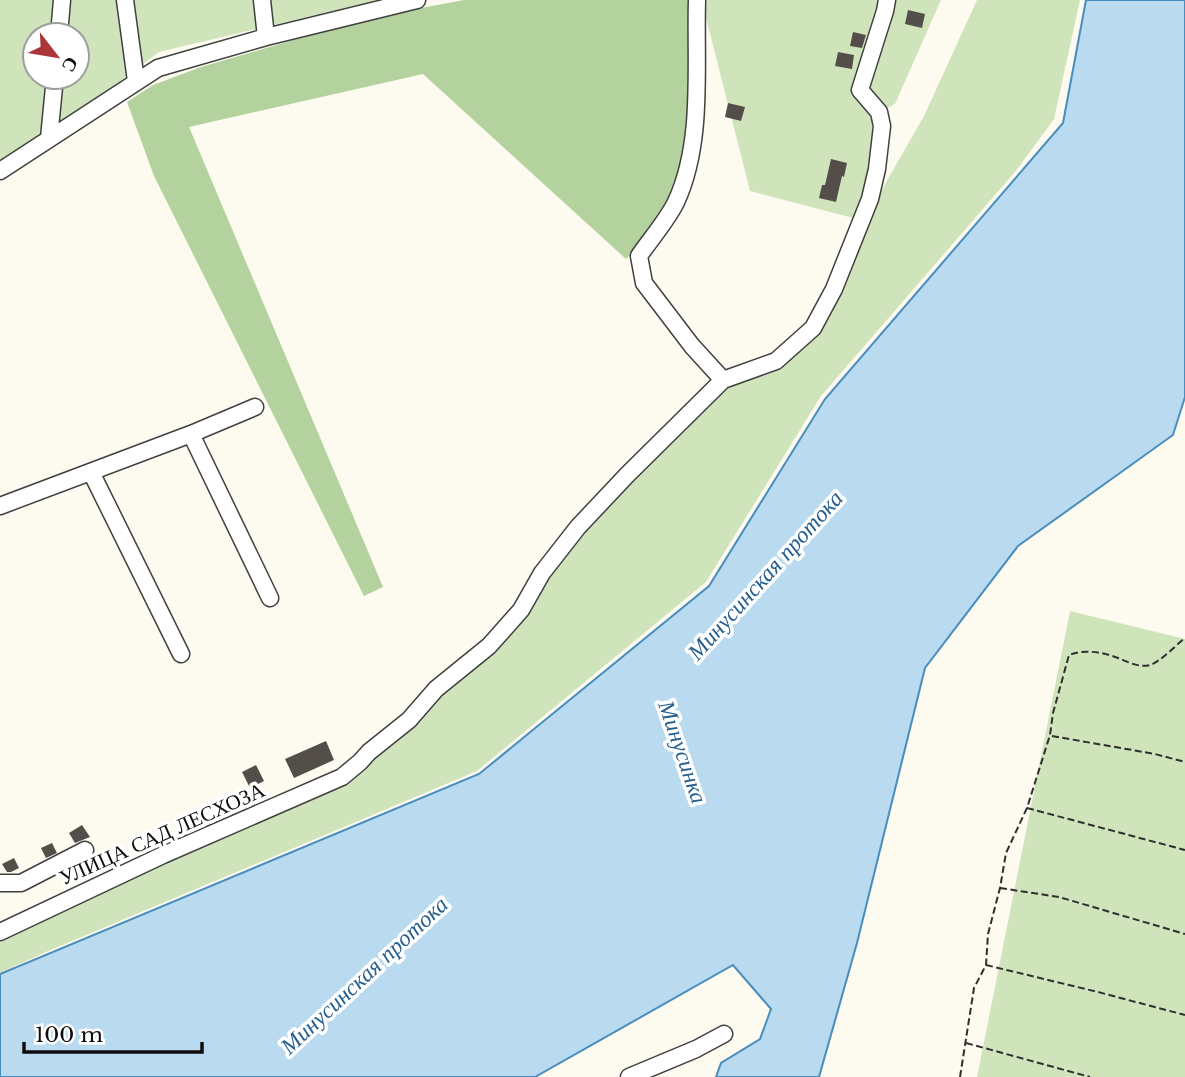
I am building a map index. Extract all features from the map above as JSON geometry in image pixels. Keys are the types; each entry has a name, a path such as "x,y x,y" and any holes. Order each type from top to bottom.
{"street":[{"path":"60,21 62,0"},
{"path":"125,0 136,81"},
{"path":"262,0 266,37"},
{"path":"0,171 158,68 266,37 417,0"},
{"path":"697,0 696,94 691,158 676,203 639,256 644,283 692,346 723,380 776,361 813,328 834,289 870,199 877,169 882,126 879,112 860,90 887,0"},
{"path":"49,138 54,91"},
{"name":"УЛИЦА САД ЛЕСХОЗА","path":"0,932 163,855 342,777 408,720 436,689 489,646 521,610 542,573 578,527 723,380"},
{"path":"0,506 255,407"},
{"path":"191,434 270,598"},
{"path":"91,472 181,654"},
{"path":"0,883 21,883 85,850"},
{"path":"629,1077 696,1049 723,1034"}],"path":[{"path":"960,1077 974,988 986,965 988,934 1006,853 1027,808 1050,735 1053,713 1069,655 1079,652 1102,654 1146,667 1157,662 1185,638"},
{"path":"1050,735 1185,762"},
{"path":"1027,808 1185,850"},
{"path":"1000,888 1059,897 1185,934"},
{"path":"986,965 1185,1015"},
{"path":"964,1043 1090,1077"}],"green space":[{"path":"0,0 379,0 159,52 95,100 0,164"},
{"path":"464,0 689,0 691,131 660,228 626,259 423,74 189,127 383,587 364,596 154,176 127,102 153,85 201,67 373,17"},
{"path":"703,0 941,0 895,104 879,112 857,219 750,191"},
{"path":"977,0 1080,0 1054,119 1015,172 821,396 706,582 477,771 0,973 0,939 343,781 400,734 513,630 562,554 642,464 724,386 808,329 869,212 924,116"},
{"path":"1070,611 1185,639 1185,1077 977,1077"}],"water":[{"path":"1086,0 1185,0 1185,397 1173,435 1018,546 925,668 857,943 819,1077 716,1077 721,1063 760,1039 771,1009 733,965 535,1077 0,1077 0,974 479,774 709,586 825,399 1063,123"}],"building":[{"path":"908,10 925,14 922,28 905,24"},
{"path":"853,32 866,35 862,48 850,46"},
{"path":"838,52 854,55 852,69 835,66"},
{"path":"728,103 745,107 741,121 725,117"},
{"path":"831,159 847,163 836,202 819,198"},
{"path":"326,741 334,760 294,778 285,759"},
{"path":"256,765 264,781 250,788 242,772"},
{"path":"82,825 90,837 75,843 69,833"},
{"path":"52,843 57,853 46,858 41,848"},
{"path":"14,858 19,868 7,872 2,864"}],"water label":[{"name":"Минусинская протока","path":"765,575"},
{"name":"Минусинка","path":"683,752"},
{"name":"Минусинская протока","path":"364,975"}]}
